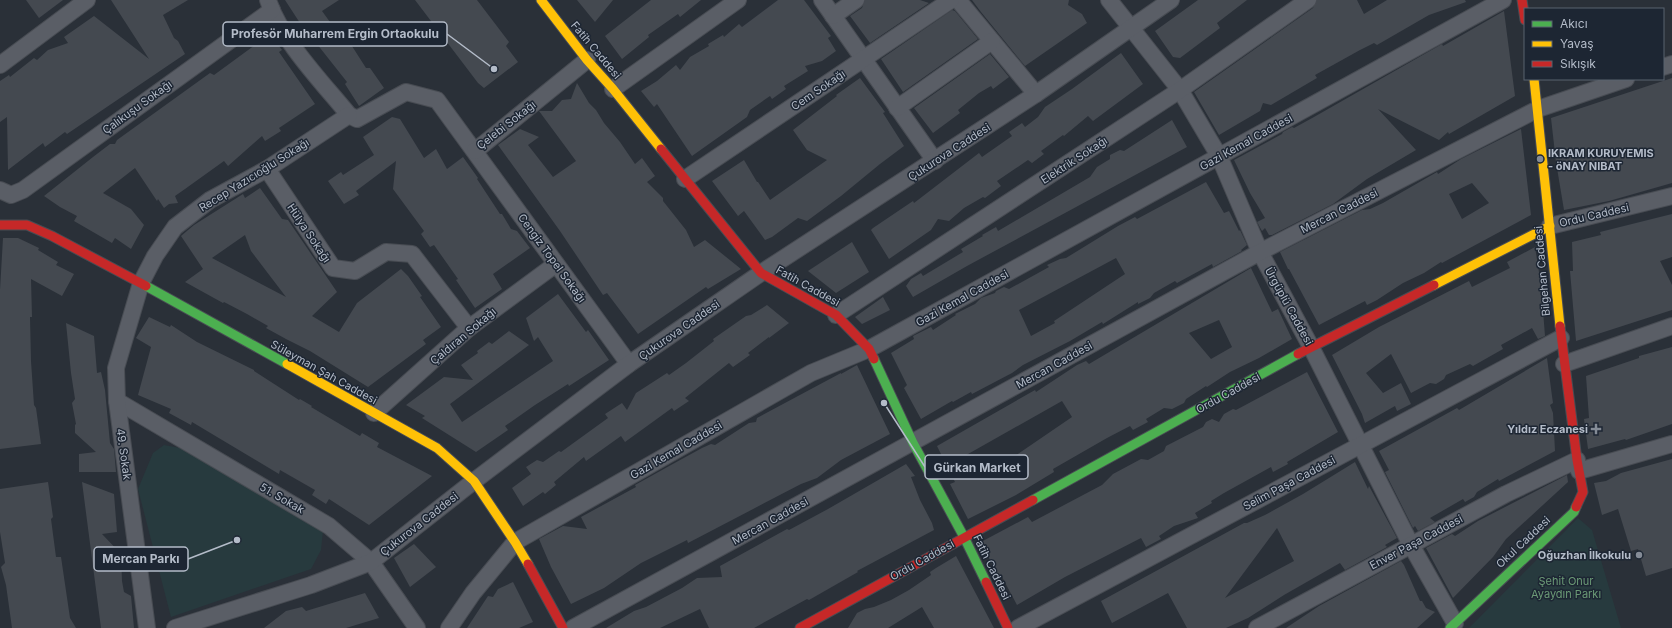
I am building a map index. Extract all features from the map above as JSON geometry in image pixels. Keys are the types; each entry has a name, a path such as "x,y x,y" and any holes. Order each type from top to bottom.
{"street":[{"path":"0,65 87,0"},
{"path":"614,89 738,0"},
{"path":"822,0 935,161"},
{"path":"833,16 856,0"},
{"name":"Cem Sokağı","path":"685,179 864,60 951,0"},
{"path":"958,0 1036,94"},
{"name":"Ürgüplü Caddesi","path":"1109,0 1180,90 1219,156 1260,252 1312,347 1360,445 1453,626"},
{"name":"Çukurova Caddesi","path":"175,628 311,585 371,562 474,481 629,364 761,274 1036,94 1170,0"},
{"name":"Elektrik Sokağı","path":"836,315 1180,90 1308,0"},
{"name":"Gazi Kemal Caddesi","path":"449,628 473,593 515,542 811,373 869,349 1503,0"},
{"path":"1522,0 1524,13"},
{"name":"Fatih Caddesi","path":"544,1 587,60 614,89 761,274 836,315 869,349 913,443 964,537 1008,628"},
{"path":"270,5 294,48 349,115"},
{"name":"Çalıkuşu Sokağı","path":"0,190 11,195 23,190 270,5"},
{"path":"897,108 992,41"},
{"name":"Çelebi Sokağı","path":"349,115 357,119 406,92 437,100 475,151 587,60"},
{"name":"Bilgehan Caddesi","path":"1534,80 1561,338 1578,466"},
{"name":"Mercan Caddesi","path":"573,628 1260,252 1538,109 1623,80"},
{"name":"Recep Yazıcıoğlu Sokağı","path":"141,283 155,256 175,227 210,200 267,169 349,115"},
{"name":"Cengiz Topel Sokağı","path":"475,151 629,364"},
{"name":"Hülya Sokağı","path":"267,169 333,268 355,271 386,252 412,254 469,328"},
{"name":"Ordu Caddesi","path":"800,628 1312,347 1550,226 1672,196"},
{"name":"Süleyman Şah Caddesi","path":"0,225 27,225 52,236 141,283 437,448 474,481 515,542 563,628"},
{"name":"Çaldıran Sokağı","path":"374,413 469,328 556,264"},
{"name":"49. Sokak","path":"141,283 116,368 117,401 147,628"},
{"path":"1564,364 1672,326"},
{"name":"Selim Paşa Caddesi","path":"1018,628 1561,338"},
{"name":"51. Sokak","path":"117,401 329,526 371,562 417,628"},
{"name":"Enver Paşa Caddesi","path":"1257,628 1506,494 1578,466 1672,444"},
{"name":"Okul Caddesi","path":"1453,626 1574,512 1583,492 1578,466"}],"green space":[{"path":"164,445 180,448 323,530 321,550 311,569 171,617 138,489 153,453"},
{"name":"Şehit Onur Ayaydın Parkı","path":"1578,518 1592,530 1621,628 1469,628"}],"building":[{"path":"26,0 63,0 39,18"},
{"path":"111,0 188,0 163,15 174,38 178,41 185,54 67,134 65,132 45,147 43,143 8,170 7,117 0,122 0,81 9,75 10,77 34,58 37,60 48,50 68,43 64,37 94,16 149,59"},
{"path":"285,0 339,0 322,11 343,40 345,38 350,43 366,68 370,68 384,88 359,106 345,84 347,82 298,20"},
{"path":"415,0 477,0 509,42 506,46 518,62 484,88 478,83"},
{"path":"577,0 613,0 595,22"},
{"path":"651,0 701,0 680,17 678,14 648,35 649,37 622,59 605,36"},
{"path":"778,0 804,0 831,36 828,38 836,51 822,61 805,66 808,71 784,86 786,89 772,99 770,96 750,110 747,117 692,156 657,104 654,107 641,91 657,81 676,65 680,70 690,57 709,46 708,44 723,35 724,37 739,24 742,27"},
{"path":"865,0 920,0 929,3 870,43 850,16 862,8"},
{"path":"972,0 1069,0 1068,5 1082,14 1087,23 1025,66"},
{"path":"1198,0 1247,0 1217,23 1220,28 1180,58 1173,57 1155,31"},
{"path":"1317,0 1357,0 1364,14 1387,0 1465,0 1466,2 1429,15 1377,45 1374,43 1360,50 1315,75 1317,78 1271,105 1263,103 1260,111 1219,135 1194,92 1313,8"},
{"path":"952,10 955,11 978,39 903,92 881,59"},
{"path":"1504,11 1515,96 1449,134 1448,132 1439,140 1378,109 1416,150 1367,179 1333,204 1272,235 1269,235 1265,228 1262,231 1257,222 1265,218 1250,193 1234,160"},
{"path":"270,34 282,50 279,52 315,104 279,128 281,131 265,141 262,136 228,166 224,161 175,196 178,203 169,204 164,208 158,199 157,201 135,168 103,193 131,209 144,225 131,249 115,238 112,243 74,221 77,216 44,196 110,144 115,144 117,140 210,73 214,75"},
{"path":"1121,53 1143,84 1093,121 1088,116 1064,136 1063,135 1041,151 1044,154 1032,163 1028,160 997,181 1001,186 985,198 983,197 964,208 949,221 938,219 931,230 889,259 871,230 873,228 913,201 914,203 979,153 982,157 1012,136 1009,132 1022,123 1025,127 1038,117 1045,107"},
{"path":"990,54 1009,77 993,89 991,86 979,93 958,110 960,113 933,133 914,108"},
{"path":"860,78 885,112 883,113 904,146 807,221 798,218 772,237 765,240 744,211 738,216 712,181 744,160 770,200 827,160 807,150 793,130 837,96 836,95"},
{"path":"1672,78 1672,183 1609,201 1564,210 1556,162 1551,118"},
{"path":"577,83 589,103 596,110 635,164 642,158 655,176 647,182 663,198 663,201 686,230 694,247 705,240 741,269 708,289 706,287 638,334 607,293 603,295 560,231 498,145 520,129 539,137 528,145 553,177 576,161 539,111 552,111 562,100 571,99"},
{"path":"392,117 400,119 424,158 436,149 447,169 463,157 511,229 517,231 530,248 493,274 502,289 475,308 456,280 458,279 434,245 430,247 421,234 424,231 393,189 396,161 356,191 359,195 344,204 328,181 341,172 343,175 374,155 363,137"},
{"path":"1172,120 1187,147 967,266 913,297 906,286 911,279 921,273 923,276 963,252 961,249 983,236 982,235 996,227 998,231 1090,177 1097,167 1110,159 1110,155 1120,150 1124,151"},
{"path":"1521,129 1531,215 1442,263 1441,262 1424,273 1403,283 1377,300 1367,305 1365,301 1319,325 1280,252 1362,210 1370,209 1383,203 1437,172 1438,174 1461,159","holes":["1472,183 1489,203 1462,219 1449,194"]},
{"path":"1206,182 1224,213 1229,211 1247,245 1241,250 1242,251 1213,267 1212,264 1177,283 1175,281 1154,293 1150,298 1138,304 1138,302 1103,324 1102,322 1070,341 1023,365 1012,373 972,394 971,392 953,402 952,401 921,419 904,388 907,385 891,353 914,339 913,336 931,327 933,330 956,315 955,314 975,304 981,298 995,293 1004,287 1009,289 1049,267 1047,265 1066,258 1118,226 1135,217 1137,219","holes":["1116,258 1125,274 1054,321 1055,323 1031,336 1019,310"]},
{"path":"260,188 282,219 288,220 337,292 312,316 339,332 357,303 401,269 408,276 422,296 420,297 441,327 423,340 426,344 368,387 310,351 266,328 268,326 185,282 203,269 181,236 194,225 243,194 245,198","holes":["245,235 251,251 286,297 212,258"]},
{"path":"1672,214 1672,257 1660,261 1672,285 1672,310 1576,341 1570,271 1573,271 1572,242 1601,235 1600,232"},
{"path":"3,238 18,238 39,248 38,250 58,262 56,265 74,274 62,296 31,279 31,361 34,405 36,408 41,444 0,449 0,290"},
{"path":"852,242 869,272 836,293 808,271"},
{"path":"1535,247 1541,285 1545,336 1538,339 1532,328 1501,345 1503,349 1473,366 1470,364 1446,375 1444,379 1436,384 1430,383 1411,393 1391,354 1366,373 1383,393 1401,383 1411,404 1397,411 1395,406 1365,423 1362,414 1332,355 1379,327 1469,281 1472,287 1510,268 1507,262"},
{"path":"1251,268 1272,312 1278,309 1292,339 1259,358 1230,372 1207,387 1206,386 1186,399 1184,403 1172,409 1164,408 1146,419 1148,422 1133,430 1130,426 1107,438 1053,469 1054,472 1016,495 968,519 950,484 955,482 937,446 1035,390 1036,392 1077,365 1086,361 1089,364","holes":["1219,320 1232,347 1211,359 1189,333","1062,401 1072,417 981,479 961,458"]},
{"path":"558,294 586,332 588,330 609,360 569,386 568,384 535,405 505,426 508,430 476,452 422,418 425,416 406,405 444,377 473,380 461,365 478,353 477,351 489,342 492,344 509,331 529,345 450,404 462,422 553,361 538,337 534,341 526,318"},
{"path":"883,297 890,310 862,324 855,317"},
{"path":"767,305 789,323 748,353 750,355 733,367 729,363 685,398 689,401 674,411 672,408 625,442 621,436 586,461 584,457 554,482 556,485 545,494 543,492 523,506 512,488 531,474 526,467 537,460 543,462 559,451 561,452 608,418 605,414 622,403 627,410 636,393 667,373 669,375 714,341 713,339 746,316 751,315"},
{"path":"149,317 170,327 171,325 197,342 254,370 299,400 300,399 312,406 311,407 360,436 362,433 379,443 377,447 432,476 369,525 329,499 326,504 312,495 315,490 280,470 279,474 192,422 191,425 169,413 171,409 138,395 151,347 136,338"},
{"path":"66,323 94,336 97,373 101,372 105,390 110,443 114,449 116,472 79,472 79,454 96,452 75,433 76,424 72,403 75,399"},
{"path":"1672,347 1672,424 1626,440 1625,439 1588,449 1584,419 1589,418 1586,376 1639,358 1639,356"},
{"path":"1547,358 1553,403 1550,405 1553,413 1555,451 1499,481 1498,479 1477,492 1474,497 1465,502 1463,499 1430,518 1435,522 1418,531 1415,526 1413,528 1385,472 1389,470 1379,451 1457,408 1459,410"},
{"path":"857,365 890,434 841,460 817,478 801,484 688,543 687,540 641,563 604,588 571,604 551,567 539,539 563,526 587,529 581,517 636,487 635,485 671,465 702,448 711,444 715,445 749,423 756,422 757,418"},
{"path":"1307,372 1338,432 1287,462 1288,464 1273,472 1271,467 1224,493 1211,501 1212,503 1195,513 1198,518 1174,526 1159,536 1161,539 1146,547 1141,538 1065,577 1017,605 1001,575 998,576 981,542 1028,517 1032,522 1102,485 1113,474 1141,459 1148,460 1164,451 1166,446 1203,427 1206,422 1212,419 1219,422 1224,414 1233,409 1236,410"},
{"path":"1672,459 1672,568 1646,576 1638,549 1631,551 1618,509 1602,515 1594,483 1606,481 1621,473"},
{"path":"1355,462 1368,489 1369,486 1397,538 1385,545 1387,547 1345,570 1340,563 1284,595 1248,618 1226,628 1187,628 1168,593 1112,623 1101,601 1244,523 1265,515","holes":["1277,528 1294,561 1225,598"]},
{"path":"906,464 915,476 911,477 934,530 857,571 858,572 809,600 807,599 754,628 709,628 700,609 660,628 606,628 634,611 646,607 682,588 697,578 722,577 720,566 787,529 789,530 828,509"},
{"path":"1567,475 1568,482 1506,539 1493,557 1453,598 1426,548 1452,534 1455,536 1478,521"},
{"path":"48,482 53,517 51,519 56,557 61,557 70,618 76,628 12,628 6,585 1,567 5,563 0,532 0,489"},
{"path":"82,482 114,494 117,532 102,534 121,554 122,581 124,592 131,596 134,628 101,628"},
{"path":"414,544 436,567 410,587 394,558"},
{"path":"956,556 994,628 934,628 922,607 888,628 848,628 857,613 891,600 909,590 931,575 930,572"},
{"path":"1401,561 1420,601 1422,601 1426,608 1435,612 1417,628 1286,628 1319,606"},
{"path":"513,582 533,622 519,628 467,628 488,596 493,597 498,589"},
{"path":"365,593 379,618 346,628 264,628 286,611 302,607 306,611"}],"traffic: fast":[{"path":"146,286 287,364"},
{"path":"1033,500 1298,354"},
{"path":"874,359 913,443 964,537 986,582"},
{"path":"1450,628 1574,512 1576,507"}],"traffic: slow":[{"path":"541,0 587,60 613,89 661,149"},
{"path":"1534,80 1560,326"},
{"path":"1434,285 1550,226"},
{"path":"287,364 437,448 474,481 528,564"}],"traffic: jam":[{"path":"1522,0 1524,13"},
{"path":"661,149 761,273 836,315 869,349 874,359"},
{"path":"0,225 27,225 52,236 146,286"},
{"path":"1298,354 1434,285"},
{"path":"1560,326 1577,460 1583,492 1576,507"},
{"path":"800,628 1033,500"},
{"path":"528,564 563,628"},
{"path":"986,582 1008,628"}],"place":[{"name":"Profesör Muharrem Ergin Ortaokulu","path":"494,69"},
{"name":"IKRAM KURUYEMIS - öNAY NIBAT","path":"1540,159"},
{"name":"Gürkan Market","path":"884,403"},
{"name":"Yıldız Eczanesi","path":"1596,429"},
{"name":"Mercan Parkı","path":"237,540"},
{"name":"Oğuzhan İlkokulu","path":"1639,555"}]}
